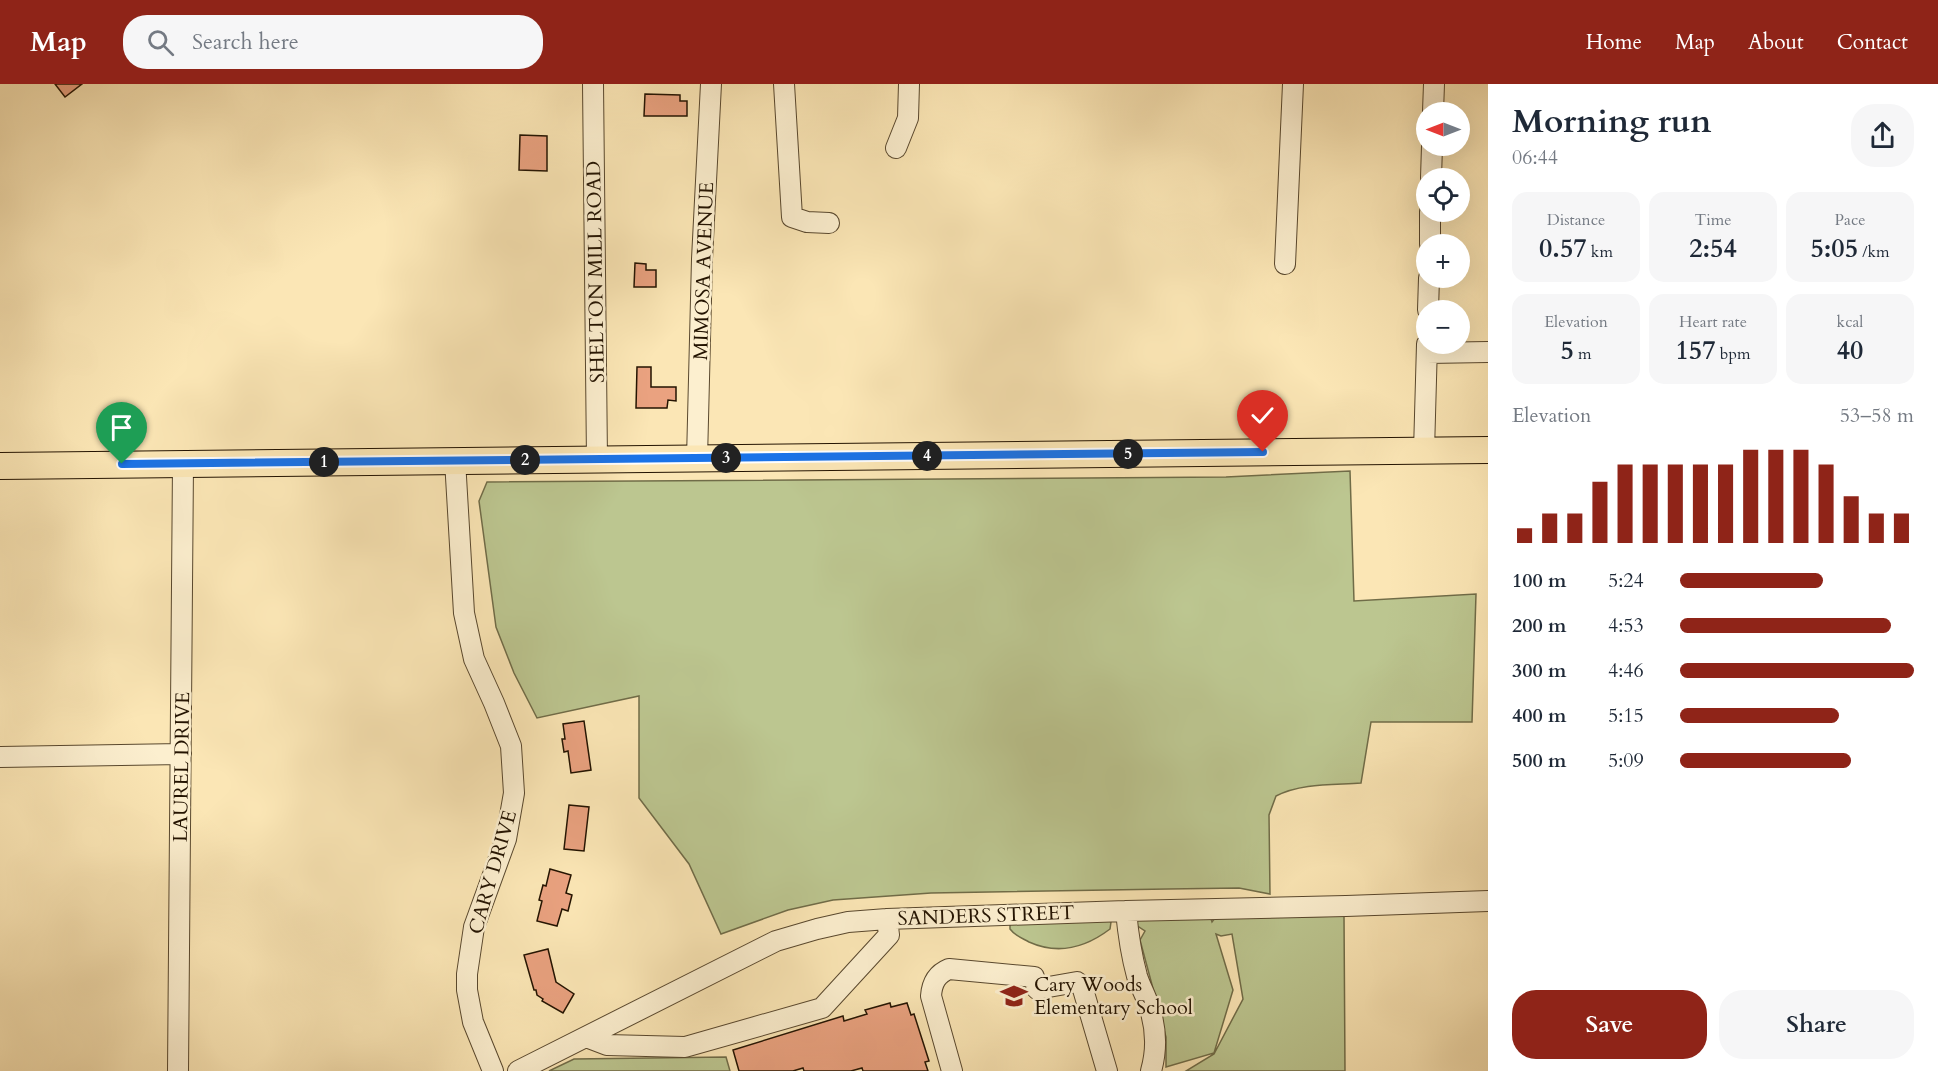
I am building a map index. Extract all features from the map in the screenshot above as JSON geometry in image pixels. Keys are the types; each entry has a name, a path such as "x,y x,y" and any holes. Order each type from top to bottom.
{"main road":[{"path":"0,466 1488,450"}],"street":[{"name":"SHELTON MILL ROAD","path":"593,84 597,460"},
{"name":"MIMOSA AVENUE","path":"697,459 702,259 711,84"},
{"path":"784,84 792,217 807,222 829,223"},
{"path":"896,148 908,118 909,84"},
{"path":"1285,264 1293,84"},
{"path":"1433,102 1434,84"},
{"path":"1470,351 1488,352"},
{"path":"1424,451 1427,354"},
{"name":"CARY DRIVE","path":"455,460 464,613 474,659 511,746 514,793 506,839 474,927 467,974 467,990 473,1022 493,1071"},
{"name":"LAUREL DRIVE","path":"178,1071 183,464"},
{"path":"0,757 181,754"},
{"name":"SANDERS STREET","path":"518,1071 776,941 817,928 848,922 887,918 1488,901"},
{"path":"1126,911 1130,948 1137,977 1150,1007 1154,1026 1156,1039 1151,1071"},
{"path":"586,1036 607,1045 685,1047 822,1008 889,935 887,918"},
{"path":"952,1071 931,996 935,980 941,972 949,969 1034,977 1037,989 1077,982 1082,986 1107,1071"}],"green space":[{"path":"1350,471 1354,601 1476,594 1472,722 1371,722 1361,783 1306,787 1276,796 1269,815 1270,894 1239,888 931,893 833,900 788,910 721,934 689,864 639,798 639,696 537,718 514,673 496,627 479,501 487,482 1226,477"},
{"path":"1344,916 1345,1071 1186,1071 1214,1054 1243,999 1232,934 1221,936 1216,934 1233,990 1214,1053 1166,1067 1166,1037 1140,940 1145,931 1136,925 1136,921 1142,917 1211,919 1212,922 1215,918"},
{"path":"1107,920 1111,922 1110,929 1101,936 1081,945 1061,949 1029,942 1010,929 1010,924"},
{"path":"726,1057 730,1071 549,1071 574,1059"}],"building":[{"path":"55,84 82,84 65,97"},
{"path":"645,94 680,95 680,101 687,101 687,116 644,116"},
{"path":"520,135 547,136 547,171 519,170"},
{"path":"635,263 646,264 646,270 656,270 656,287 634,287"},
{"path":"637,367 651,367 651,387 676,387 676,401 668,400 667,408 636,408"},
{"path":"584,721 591,770 571,773 568,751 564,752 563,724"},
{"path":"569,805 589,807 584,851 564,849"},
{"path":"550,869 571,875 566,893 572,895 568,911 562,909 557,926 537,921 542,901 539,900 543,885 546,886"},
{"path":"548,949 556,982 574,994 563,1013 542,1001 543,999 537,995 524,955"},
{"path":"890,1003 891,1007 907,1003 911,1015 914,1014 929,1061 925,1062 928,1071 863,1071 862,1068 851,1071 804,1071 803,1068 793,1071 739,1071 733,1050 843,1016 844,1021 867,1014 865,1010"}],"place":[{"name":"Cary Woods Elementary School","path":"1014,996"}],"route":[{"path":"122,464 1263,452"}]}
